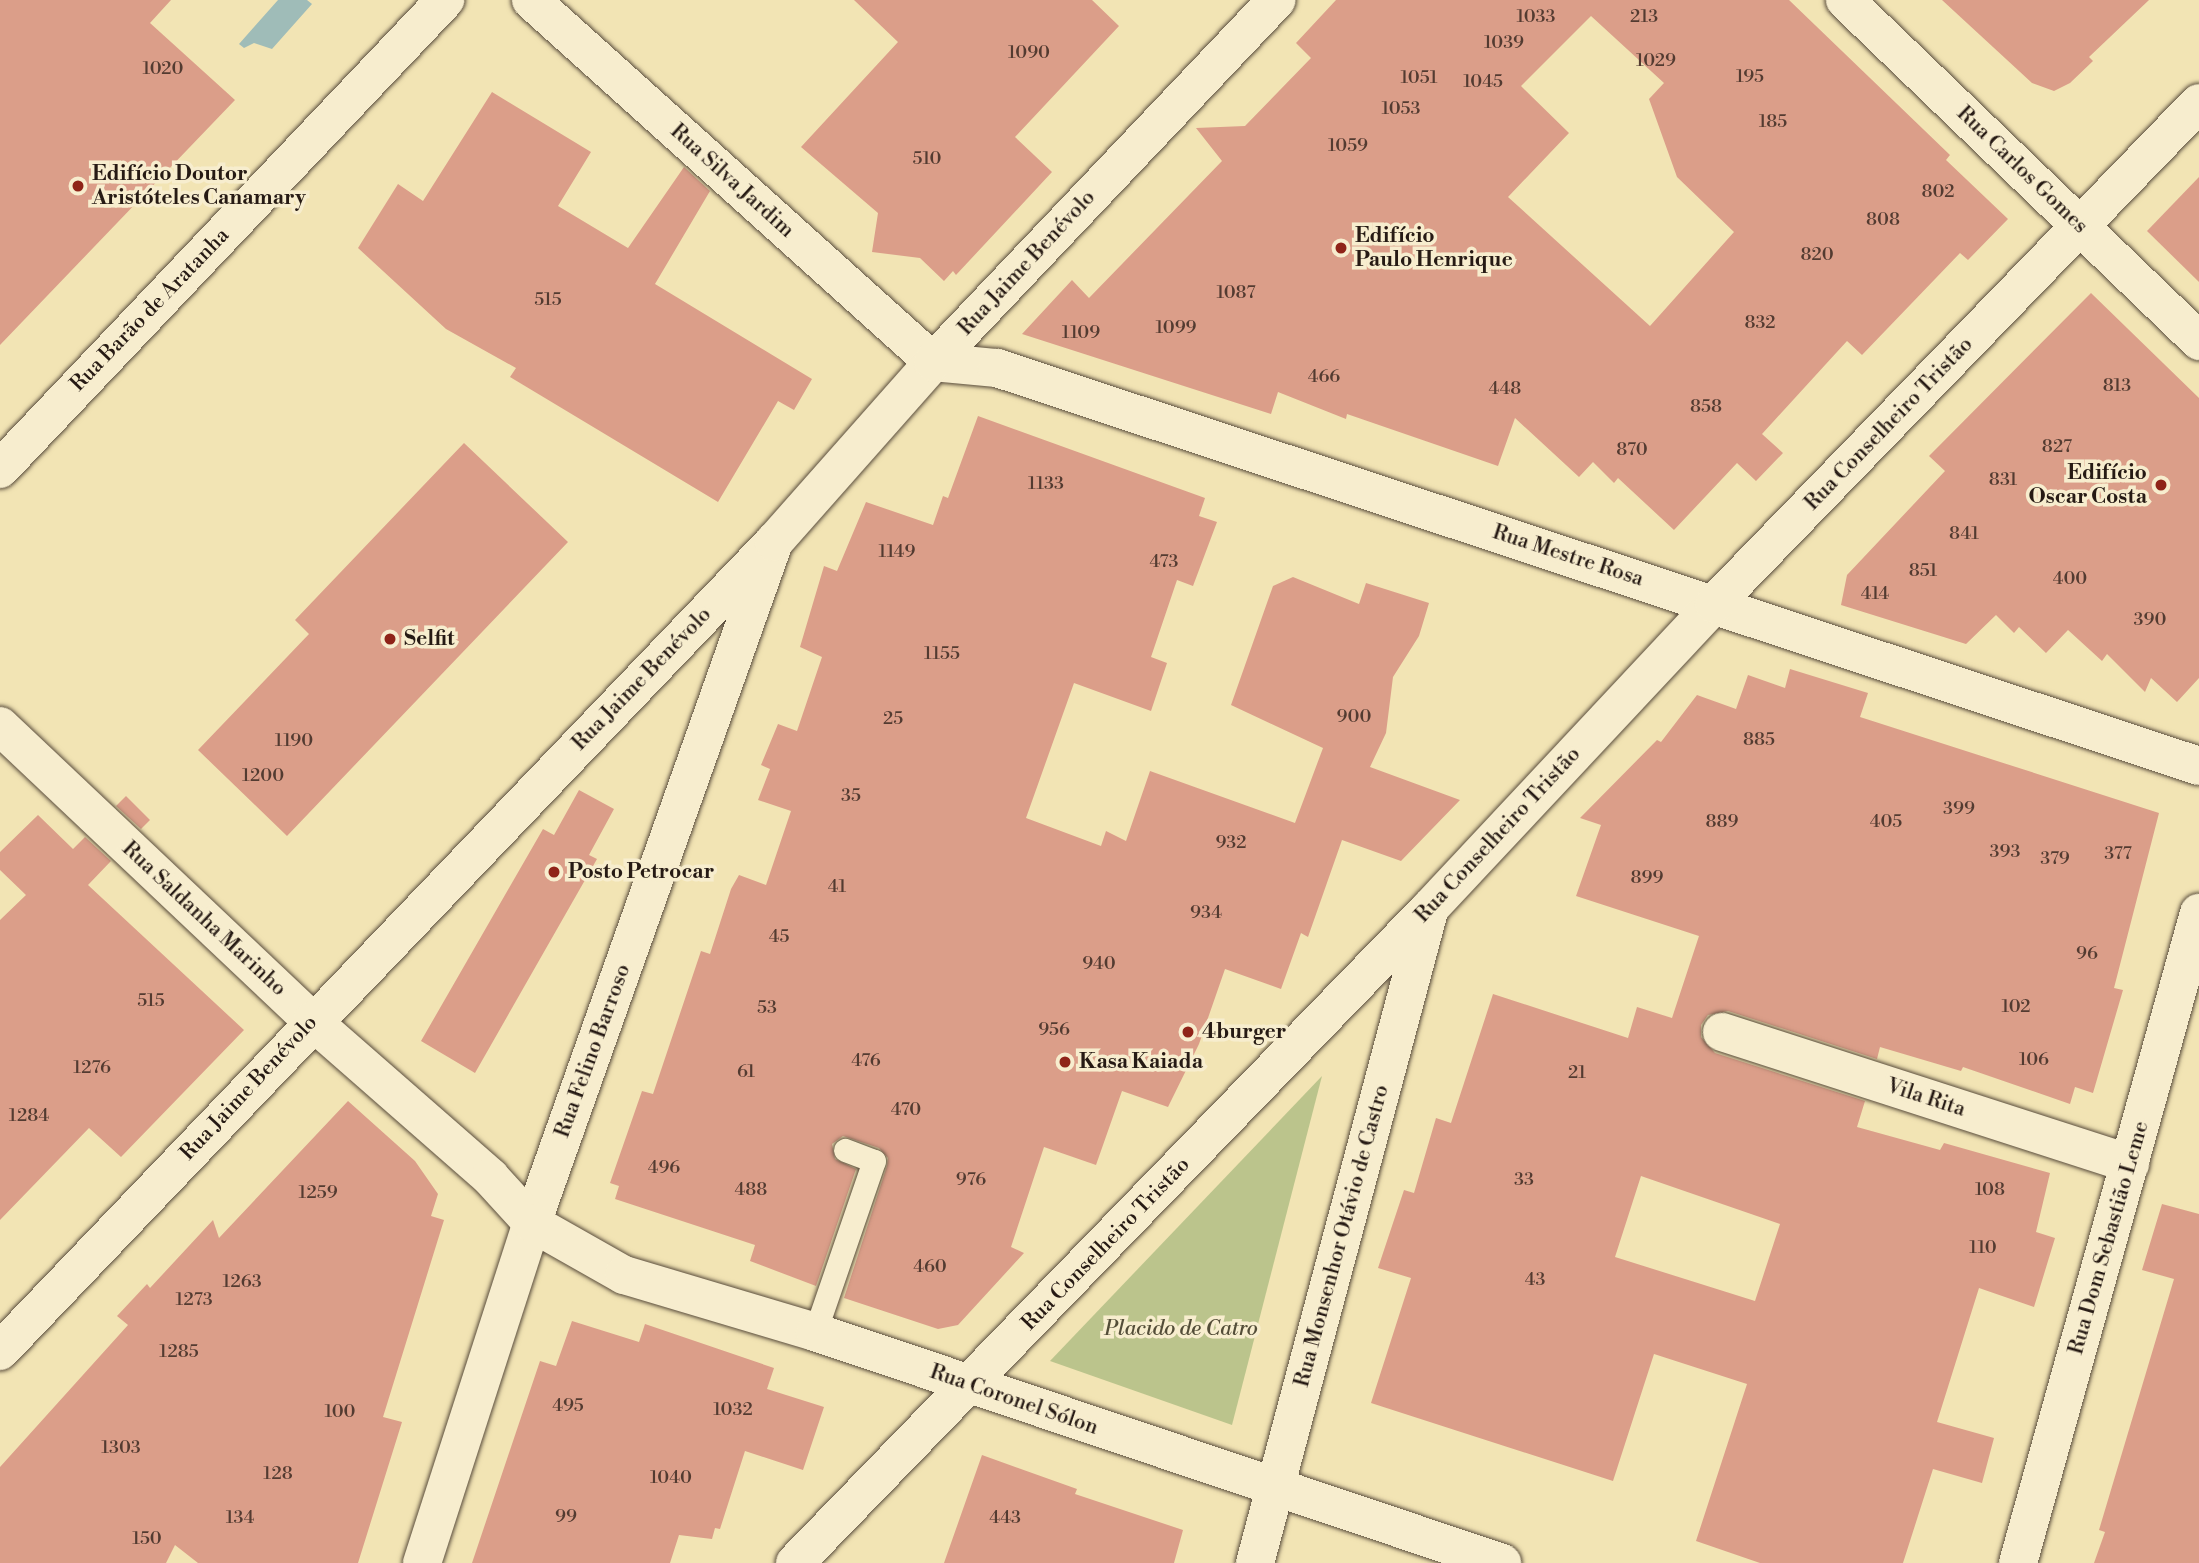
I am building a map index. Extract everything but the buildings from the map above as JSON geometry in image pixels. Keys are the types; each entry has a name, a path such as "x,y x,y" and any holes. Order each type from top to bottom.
{"street":[{"name":"Rua Barão de Aratanha","path":"0,468 445,0"},
{"name":"Rua Silva Jardim","path":"531,0 933,362"},
{"name":"Rua Jaime Benévolo","path":"0,1351 312,1021 774,542 933,362 1276,0"},
{"name":"Rua Carlos Gomes","path":"1845,0 2199,341"},
{"name":"Rua Conselheiro Tristão","path":"795,1563 1429,909 1714,604 2199,103"},
{"name":"Rua Mestre Rosa","path":"933,362 997,368 2199,766"},
{"name":"Rua Felino Barroso","path":"422,1563 532,1223 774,542"},
{"name":"Rua Saldanha Marinho","path":"0,726 312,1021 490,1177 532,1223"},
{"name":"Rua Monsenhor Otávio de Castro","path":"1255,1563 1429,909"},
{"name":"Rua Dom Sebastião Leme","path":"2018,1563 2199,913"},
{"name":"Vila Rita","path":"1722,1032 2130,1164"},
{"name":"Rua Coronel Sólon","path":"532,1223 624,1275 815,1332 1502,1563"}],"lane":[{"path":"815,1332 874,1161 845,1150"}],"green space":[{"name":"Placido de Catro","path":"1322,1076 1232,1425 1050,1361"}],"water":[{"path":"278,0 307,0 312,4 272,49 254,43 244,48 239,44"}],"place":[{"name":"Edifício Doutor Aristóteles Canamary","path":"78,186"},
{"name":"Edifício Paulo Henrique","path":"1341,248"},
{"name":"Edifício Oscar Costa","path":"2161,485"},
{"name":"Selfit","path":"390,639"},
{"name":"Posto Petrocar","path":"554,872"},
{"name":"4burger","path":"1188,1032"},
{"name":"Kasa Kaiada","path":"1065,1062"}]}
